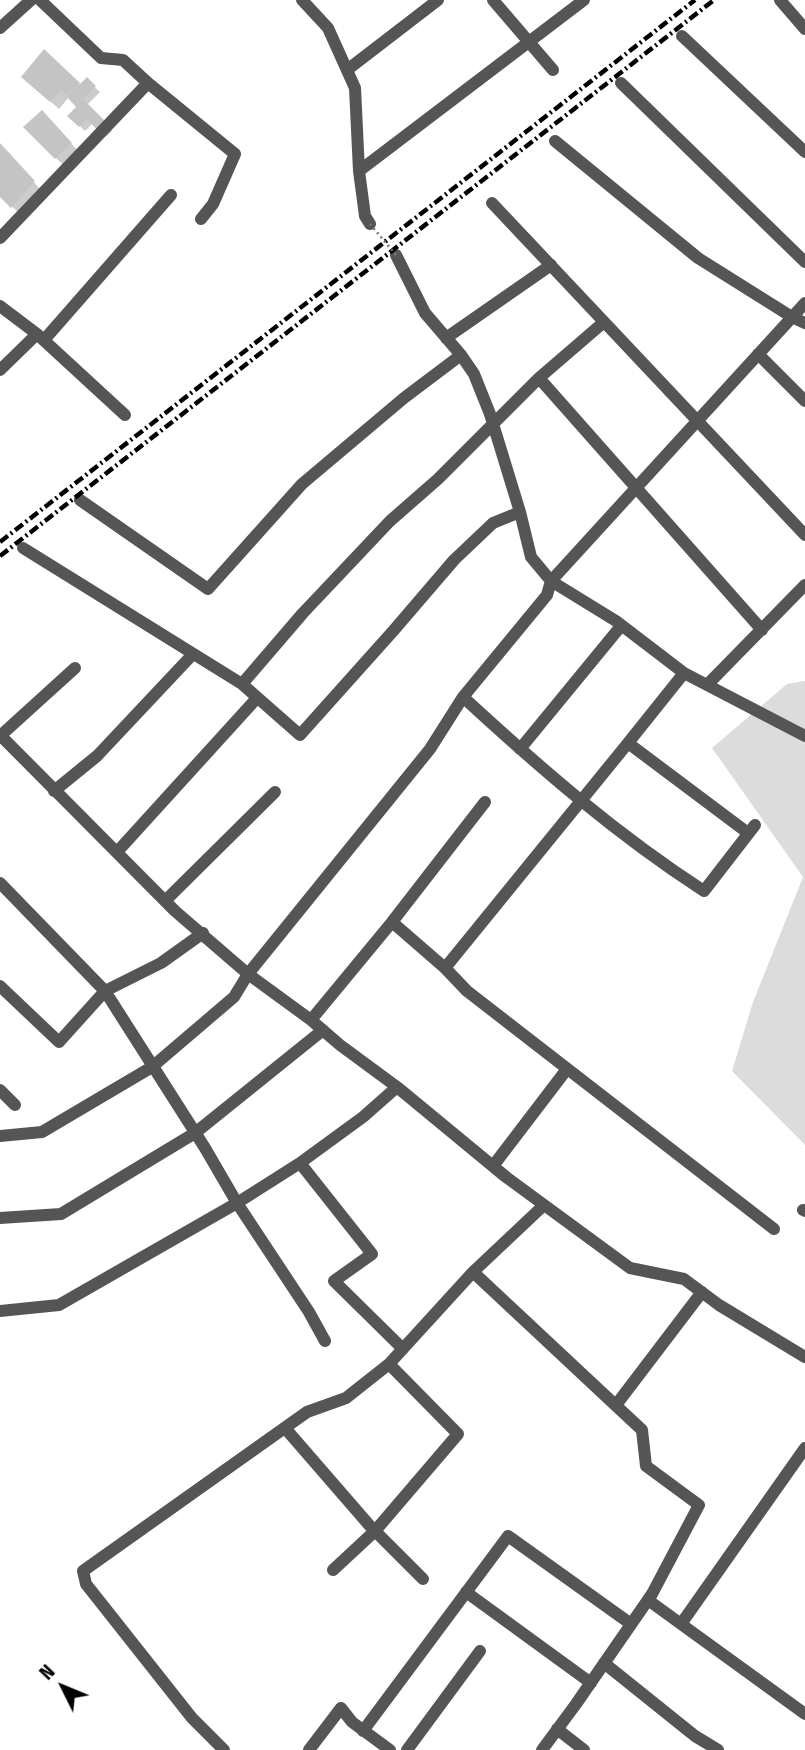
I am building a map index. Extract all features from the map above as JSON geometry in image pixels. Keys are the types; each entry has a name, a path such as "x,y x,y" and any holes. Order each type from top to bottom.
{"street":[{"path":"0,28 31,0"},
{"path":"40,0 101,58 123,60 235,154 213,204 201,219"},
{"path":"302,0 328,28 355,88 359,171 365,216 370,224"},
{"path":"346,70 438,0"},
{"path":"493,0 553,70"},
{"path":"359,171 584,0"},
{"path":"780,0 805,29"},
{"path":"682,36 805,152"},
{"path":"0,238 5,223 148,83"},
{"path":"621,83 805,262"},
{"path":"555,141 698,258 805,323"},
{"path":"0,370 40,337 171,195"},
{"path":"492,203 805,535"},
{"path":"396,255 425,313 474,374 493,425 531,557 551,581 621,626 684,673 805,736"},
{"path":"446,338 551,265"},
{"path":"0,1136 42,1132 152,1067 234,997 248,974 430,749 463,697 547,595 551,581 805,303"},
{"path":"0,306 40,337 125,415"},
{"path":"242,684 303,613 390,521 438,479 539,378 604,322"},
{"path":"758,354 805,401"},
{"path":"80,500 208,589 302,484 404,398 461,355"},
{"path":"539,378 762,631"},
{"path":"23,548 242,684 300,735 454,560 494,523 520,512"},
{"path":"707,685 805,584"},
{"path":"520,749 621,626"},
{"path":"54,790 97,756 192,654"},
{"path":"75,668 0,736 164,901 248,974 312,1020 543,1206 630,1268 684,1279 719,1305 801,1354 805,1340"},
{"path":"445,968 684,673"},
{"path":"463,697 581,801 659,862 704,891 752,829 628,743"},
{"path":"117,852 257,698"},
{"path":"164,901 275,792"},
{"path":"312,1020 485,802"},
{"path":"0,883 106,991 325,1341"},
{"path":"392,922 467,991 774,1229"},
{"path":"0,986 59,1042 106,991 161,963 203,933"},
{"path":"0,1218 61,1214 195,1132 323,1030"},
{"path":"493,1166 567,1069"},
{"path":"0,1311 59,1305 237,1203 300,1163 363,1117 397,1087"},
{"path":"0,1090 15,1105"},
{"path":"300,1163 372,1254 334,1281 403,1349"},
{"path":"224,1750 192,1717 86,1584 83,1571 307,1412 346,1398 389,1364 473,1272 543,1206"},
{"path":"473,1272 642,1430 646,1466 699,1505 648,1600 542,1750"},
{"path":"616,1405 702,1292"},
{"path":"333,1570 375,1531 458,1434 389,1364"},
{"path":"285,1428 375,1531 423,1579"},
{"path":"681,1624 805,1448"},
{"path":"363,1731 508,1536 631,1624"},
{"path":"466,1592 591,1683"},
{"path":"648,1600 805,1714"},
{"path":"407,1750 480,1651"},
{"path":"604,1664 718,1750"},
{"path":"309,1750 341,1708 352,1722 390,1750"},
{"path":"557,1729 584,1750"}],"path":[{"path":"370,224 396,255"}],"shaded area":[{"path":"805,681 805,1145 732,1071 753,1002 803,877 712,748 787,684"}],"building":[{"path":"44,49 80,83 67,95 61,90 50,102 21,77"},
{"path":"87,77 96,86 83,99 108,124 100,133 87,119 79,127 67,116 76,107 67,97"},
{"path":"42,110 72,143 55,159 23,127"},
{"path":"0,143 35,181 11,208 0,197"}],"railway":[{"path":"0,542 695,0"},
{"path":"0,556 714,0"}]}
